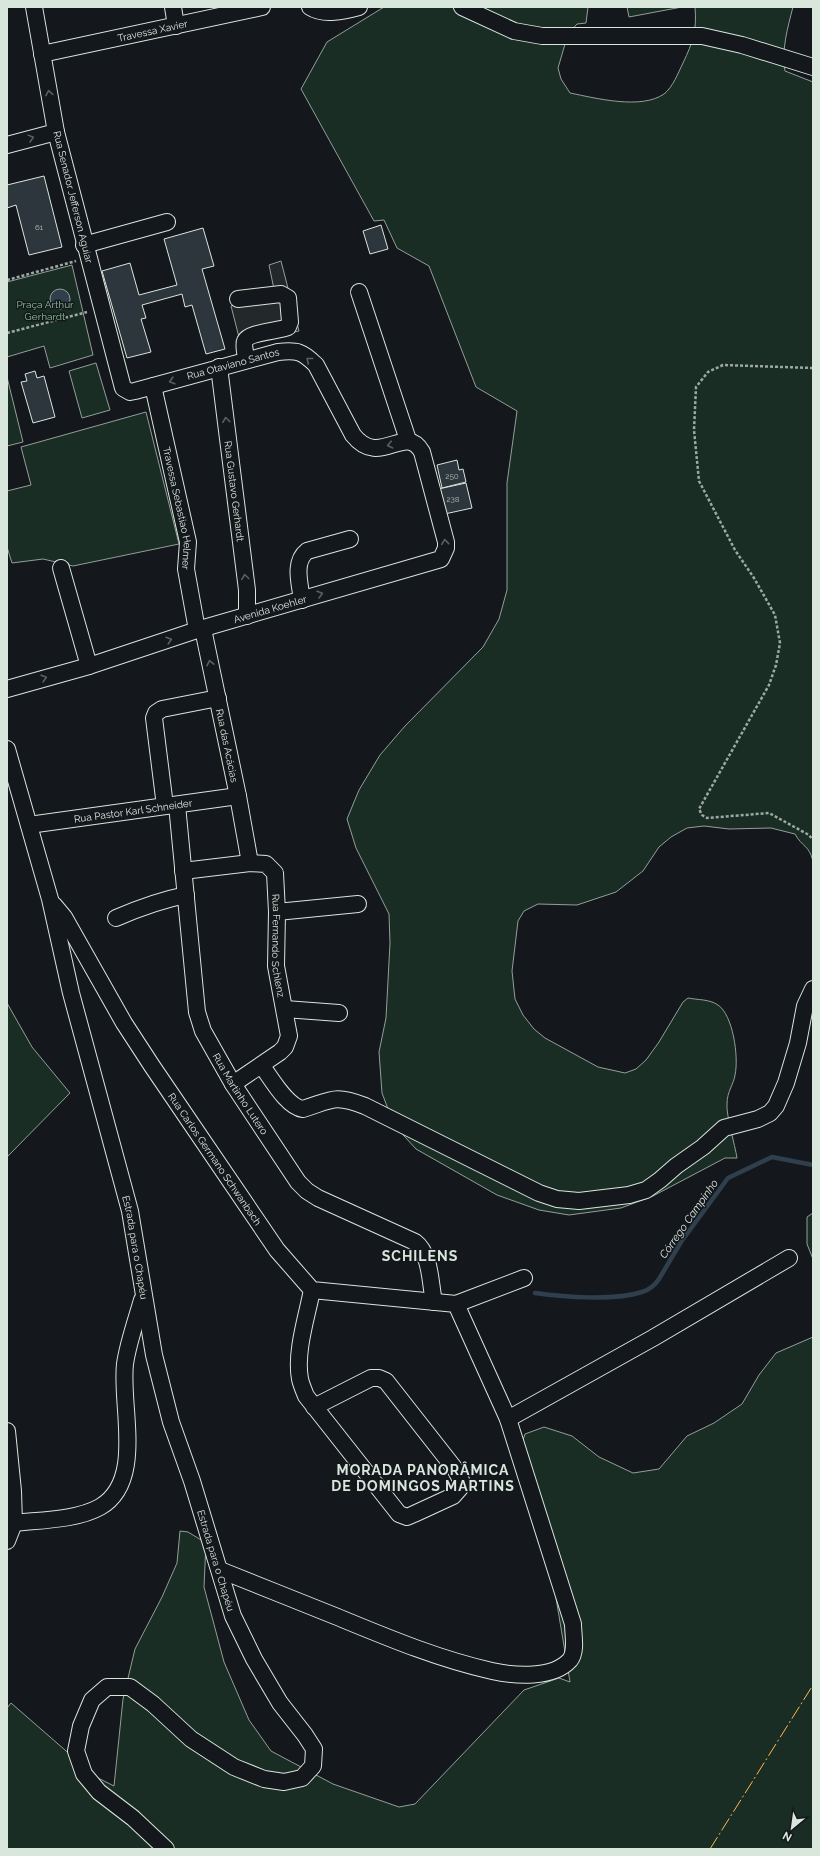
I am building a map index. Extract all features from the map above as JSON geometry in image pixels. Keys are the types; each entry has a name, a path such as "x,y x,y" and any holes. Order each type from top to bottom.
{"street":[{"name":"Rua Senador Jefferson Aguiar","path":"34,7 56,132 121,384"},
{"path":"172,7 176,26"},
{"name":"Travessa Xavier","path":"42,54 262,7"},
{"path":"310,7 322,11 341,12 359,7"},
{"path":"462,7 514,31 535,35 605,35 643,37 702,36 742,45 813,67"},
{"path":"7,145 56,132"},
{"path":"86,251 167,222"},
{"path":"359,292 408,440"},
{"path":"238,299 281,294 287,296 288,298 290,322 288,326 253,334 246,338 246,360"},
{"name":"Rua Otaviano Santos","path":"121,384 123,388 130,392 246,360 278,352 295,350 309,358 316,365 353,435 360,443 376,448 408,440"},
{"name":"Rua Gustavo Gerhardt","path":"220,367 247,590 247,616"},
{"name":"Travessa Sebastiao Helmer","path":"153,386 188,542 186,569 200,630"},
{"name":"Avenida Koehler","path":"7,689 89,666 200,630 441,559 446,548 446,542 426,467 418,446 408,440"},
{"path":"302,600 299,567 302,554 307,551 350,539"},
{"path":"61,568 89,666"},
{"name":"Rua das Acácias","path":"200,630 218,698 250,863"},
{"name":"Rua Martinho Lutero","path":"218,698 162,709 156,713 154,718 183,871 199,1021 203,1032 233,1084 286,1166 307,1191 421,1246 425,1255 434,1302"},
{"name":"Estrada para o Chapéu","path":"7,749 50,899 71,993 130,1211 154,1355 171,1422 192,1481 233,1616 254,1659 280,1703 314,1749 313,1766 302,1778 284,1782 264,1779 234,1767 191,1739 153,1704 130,1687 107,1686 92,1700 81,1726 76,1751 84,1774 99,1792 133,1818 166,1849"},
{"name":"Rua Pastor Karl Schneider","path":"29,825 238,796"},
{"name":"Rua Fernando Schlenz","path":"183,871 250,863 266,864 274,873 277,912 276,966 289,1027 288,1042 280,1052 262,1066 233,1084"},
{"path":"116,918 163,899 186,895"},
{"name":"Rua Carlos Germano Schwanbach","path":"50,899 64,917 124,1023 156,1072 277,1250 312,1290"},
{"path":"277,912 358,904"},
{"path":"262,1066 287,1099 297,1108 303,1109 337,1098 349,1100 365,1106 505,1178 557,1199 579,1201 629,1195 646,1190 703,1147 724,1128 758,1120 770,1113 776,1106 786,1083 798,1043 805,1006 813,989"},
{"path":"285,1009 339,1013"},
{"path":"508,1419 653,1338 789,1258"},
{"path":"314,1407 362,1381 371,1378 380,1378 386,1382 455,1469 460,1480 460,1488 453,1496 414,1514 407,1516 399,1514 314,1407 306,1396 300,1378 302,1340 312,1290 456,1304 524,1278"},
{"path":"14,1524 75,1516 100,1507 115,1493 124,1475 126,1459 127,1429 124,1394 125,1364 143,1296"},
{"path":"220,1570 388,1638 493,1671 525,1674 548,1672 562,1667 571,1659 574,1650 573,1624 508,1419 456,1304"},
{"path":"7,1431 13,1491 14,1524 7,1541"}],"path":[{"path":"7,280 86,251"},
{"path":"7,332 101,308"},
{"path":"813,368 723,365 708,372 696,387 694,430 699,481 735,550 754,578 775,615 780,643 776,665 769,685 699,809 702,816 707,818 769,813 809,835 813,840"}],"green space":[{"path":"384,7 588,7 586,23 577,24 568,34 558,68 561,79 570,93 605,100 631,102 654,99 664,94 673,84 692,42 695,29 695,7 793,7 784,47 785,71 813,82 813,861 807,849 795,834 771,828 729,829 704,826 687,828 671,837 659,847 643,871 616,892 577,905 538,904 524,911 518,921 512,971 515,999 523,1015 534,1029 545,1038 598,1067 625,1073 636,1069 646,1060 659,1042 683,1002 688,998 715,1003 723,1010 728,1018 734,1037 736,1067 727,1099 727,1109 737,1158 725,1158 653,1196 621,1208 569,1215 539,1210 497,1195 416,1149 394,1125 382,1093 379,1052 386,1018 390,943 389,914 356,848 347,819 359,790 380,755 405,726 483,647 499,619 507,590 507,483 517,411 476,387 429,266 397,248 384,220 374,221 301,89 327,42"},
{"path":"627,7 682,7 629,17"},
{"name":"Praça Arthur Gerhardt","path":"72,265 93,355 50,368 44,346 7,357 7,282"},
{"path":"96,363 110,410 82,418 69,371"},
{"path":"7,377 23,442 7,446"},
{"path":"146,412 179,544 73,566 43,559 12,563 7,547 7,491 31,485 21,447"},
{"path":"7,1003 32,1047 70,1093 7,1157"},
{"path":"813,1213 813,1259 807,1244 807,1217"},
{"path":"813,1337 813,1849 7,1849 7,1708 11,1703 96,1777 114,1786 123,1699 135,1649 162,1597 177,1563 180,1531 188,1532 206,1543 204,1587 224,1662 249,1720 271,1751 333,1784 399,1807 415,1804 524,1690 559,1678 570,1682 555,1592 515,1464 525,1434 544,1427 572,1436 599,1457 633,1473 659,1469 687,1436 714,1423 742,1404 759,1375 776,1353"}],"shaded area":[{"path":"281,261 299,331 241,345 231,306 275,294 269,265"}],"water":[{"path":"60,289 67,292 70,299 67,306 60,309 53,306 50,299 53,292"}],"building":[{"path":"44,176 62,247 29,255 16,205 7,208 7,185"},
{"path":"381,225 388,249 370,254 363,231"},
{"path":"203,228 214,266 202,269 225,349 206,354 192,305 185,307 182,294 142,305 146,318 141,319 151,352 127,358 102,271 130,263 139,295 177,285 164,239"},
{"path":"35,371 37,378 44,376 55,417 33,423 21,382 27,381 25,374"},
{"path":"457,460 459,470 463,469 466,482 442,488 437,465"},
{"path":"466,483 472,508 440,515 434,490"}],"waterway":[{"name":"Córrego Campinho","path":"535,1293 574,1297 618,1297 645,1291 652,1287 657,1281 681,1242 728,1178 772,1157 813,1165"}],"power":[{"path":"710,1849 813,1685"}],"district":[{"name":"SCHILENS","path":"420,1256"},
{"name":"MORADA PANORÂMICA DE DOMINGOS MARTINS","path":"423,1478"}]}
